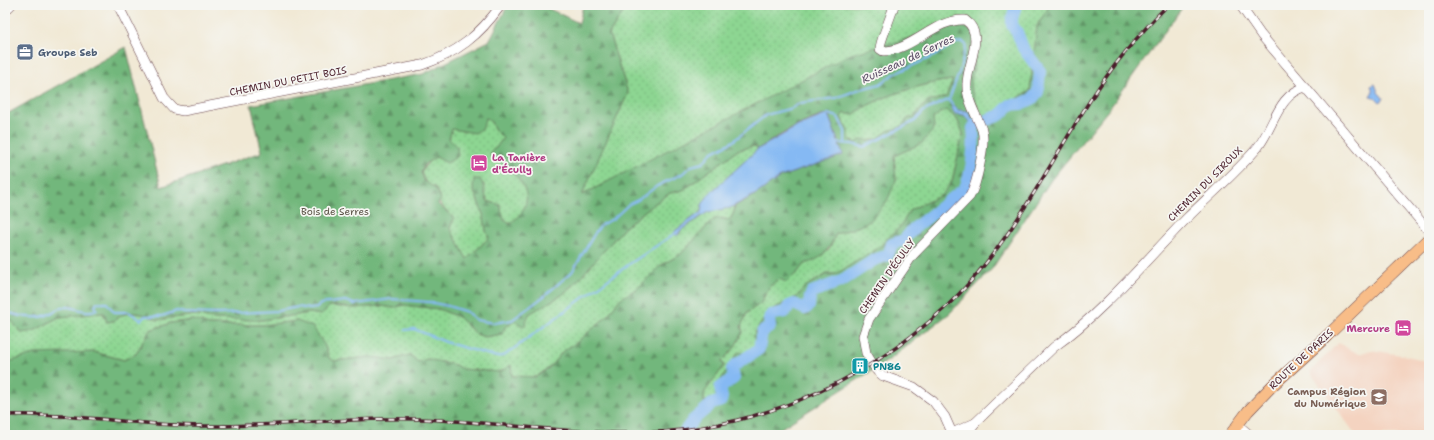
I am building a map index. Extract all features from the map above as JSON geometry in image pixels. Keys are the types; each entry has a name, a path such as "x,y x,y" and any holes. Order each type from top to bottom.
{"main road":[{"name":"ROUTE DE PARIS","path":"1230,435 1272,386 1327,336 1429,238"}],"street":[{"path":"5,10 11,5"},
{"name":"CHEMIN DU PETIT BOIS","path":"118,5 164,98 171,106 179,111 198,109 422,65 445,57 469,41 486,26 501,5"},
{"name":"CHEMIN D'ÉCULLY","path":"894,5 889,25 880,42 880,49 883,51 905,46 936,29 958,20 965,20 971,24 974,30 974,44 967,84 973,108 984,139 975,186 970,196 913,255 869,319 864,332 866,353 879,374 914,387 937,405 952,434"},
{"path":"1240,5 1261,35 1429,231"},
{"name":"CHEMIN DU SIROUX","path":"966,435 975,423 1054,347 1068,337 1105,302 1258,146 1282,104 1293,92 1306,87"},
{"name":"CHEMIN DU SIROUX","path":"952,434 975,423"},
{"path":"1238,425 1250,435"}],"shaded area":[{"name":"Campus Région du Numérique","path":"1338,343 1359,354 1371,350 1407,356 1425,361 1429,357 1429,435 1356,435 1310,372"}],"green space":[{"name":"Bois de Serres","path":"508,5 541,5 579,23 583,5 628,5 609,34 628,93 582,195 851,54 957,25 966,28 980,29 970,87 982,119 1030,91 1037,26 1050,5 1184,5 1109,109 1051,180 992,269 950,313 889,360 775,432 773,435 5,435 5,363 34,354 94,352 124,360 136,354 150,330 171,323 194,320 209,325 263,325 297,321 313,327 325,346 329,358 334,361 370,357 393,360 410,355 418,362 427,359 455,365 462,369 500,372 511,365 512,376 536,377 550,367 563,351 576,343 607,316 620,299 639,287 660,266 681,254 712,221 718,218 730,220 735,206 758,193 780,177 843,155 828,114 792,128 758,149 754,146 738,150 683,190 670,193 651,206 624,228 579,279 562,295 529,314 524,327 515,321 505,327 502,334 485,337 476,334 458,317 439,309 403,305 394,308 382,306 355,308 330,306 321,315 310,313 262,320 212,319 195,315 157,320 146,315 129,313 122,315 113,321 107,322 103,313 59,317 34,331 22,333 11,320 5,324 5,115 126,47 161,187 262,152 251,105 423,74 489,41","holes":["953,80 946,97 927,102 914,117 907,119 901,127 888,131 877,139 869,141 862,139 856,143 849,139 849,133 841,117 844,113 853,115 873,103 915,87","946,110 957,119 963,133 952,182 942,195 910,210 901,226 877,249 836,274 827,274 805,287 797,297 769,311 753,336 757,342 746,354 738,352 716,388 716,397 711,401 704,402 704,393 724,366 722,361 734,348 743,332 741,326 747,313 761,303 769,287 779,279 786,282 797,273 804,264 816,260 824,254 831,245 836,234 863,225 871,220 887,201 896,180 894,156 922,143 934,129 933,118","485,118 490,120 495,130 503,138 496,148 491,151 491,156 495,161 498,159 514,174 525,190 526,198 525,206 520,215 510,224 504,220 500,205 487,201 483,184 480,179 474,179 473,188 484,217 486,231 489,238 467,259 450,228 454,218 438,204 441,199 435,188 424,181 421,172 425,164 436,157 447,163 458,156 457,147 449,139 452,129 475,133 483,128"]},
{"path":"628,5 1050,5 1037,26 1030,91 982,119 970,87 966,28 957,25 581,195 628,93 609,34"},
{"path":"953,80 946,97 927,102 914,117 907,119 901,127 888,131 877,139 856,143 849,139 849,133 841,117 844,113 853,115 873,103 915,87"},
{"path":"946,110 957,119 963,133 952,182 942,195 910,210 901,226 877,249 836,274 827,274 805,287 797,297 769,311 753,336 757,342 752,349 746,354 716,397 704,402 704,393 724,366 722,361 734,348 743,332 741,326 747,313 761,303 769,287 779,279 797,273 804,264 829,250 836,234 863,225 896,180 894,156 922,143 933,118"},
{"path":"485,118 490,120 495,130 503,138 496,148 491,151 523,185 526,194 526,203 521,213 511,224 504,220 500,205 488,201 484,193 484,184 473,188 484,217 486,231 489,238 467,259 450,228 454,218 434,197 421,172 430,160 457,147 449,139 452,129"},
{"path":"754,146 758,149 709,194 702,205 701,212 675,231 679,235 681,230 708,212 735,206 730,220 718,218 712,221 681,254 660,266 639,288 620,299 607,316 576,343 563,351 550,367 536,377 512,376 511,366 500,372 461,369 455,365 427,359 418,362 410,355 393,360 370,357 334,361 329,358 325,346 297,321 263,325 209,325 194,320 171,323 150,330 136,354 124,360 94,352 5,363 5,324 11,320 34,331 59,317 103,313 107,322 116,320 129,313 146,315 157,320 195,315 212,319 262,320 310,313 321,315 330,306 355,308 382,306 394,308 403,305 439,309 458,317 476,334 485,337 501,334 505,327 562,295 579,279 624,228 651,206 670,193 683,190 738,150"}],"water":[{"path":"1375,84 1378,92 1384,99 1380,102 1376,98 1370,96 1373,91 1371,86"},
{"path":"954,106 958,110 968,111 974,121 972,124 964,115 955,114 951,107"},
{"path":"828,114 843,155 780,177 758,193 730,208 708,212 681,230 677,236 675,234 675,231 701,212 702,205 709,194 758,149 798,126"}],"waterway":[{"path":"682,435 693,420 712,404 721,401 722,397 720,388 734,378 732,369 734,366 759,349 762,332 770,327 769,319 771,315 785,312 789,306 794,304 805,309 809,306 812,292 842,281 874,260 888,255 892,244 904,240 913,229 964,189 967,184 971,168 974,134 973,128 975,125 1000,115 1010,105 1021,104 1032,99 1038,92 1040,71 1023,48 1017,32 1012,25 1016,5"},
{"name":"Ruisseau de Serres","path":"5,311 20,316 37,317 47,315 64,307 93,311 97,309 95,306 97,303 107,303 114,312 129,312 141,320 145,316 162,316 177,311 184,313 218,314 277,311 298,307 310,309 317,308 320,304 345,301 355,304 392,299 429,302 448,306 467,312 476,320 494,323 512,320 543,297 572,272 602,224 613,219 629,204 638,200 657,186 682,174 691,166 703,163 711,153 732,142 766,115 792,108 800,103 836,98 857,90 880,84 894,74 936,55 956,43 963,42 966,45 960,70 949,100 954,108"},
{"path":"836,143 852,144 864,147 915,121 924,111 948,100"},
{"path":"828,114 838,117 845,131 845,143"},
{"name":"Ruisseau de Serres","path":"972,121 975,125"},
{"path":"405,330 414,329 448,343 497,357 505,355 628,265 677,232"}],"railway":[{"path":"5,415 79,417 152,424 201,426 256,425 364,419 418,419 576,431 628,433 672,431 716,425 759,414 800,400 840,381 878,359 914,334 948,305 970,282 990,258 1026,206 1074,126 1108,74 1147,27 1168,5"}],"place":[{"name":"Groupe Seb","path":"25,52"},
{"name":"La Tanière d'Écully","path":"479,163"},
{"name":"Mercure","path":"1403,328"},
{"name":"PN86","path":"860,366"},
{"name":"Campus Région du Numérique","path":"1379,397"}]}
